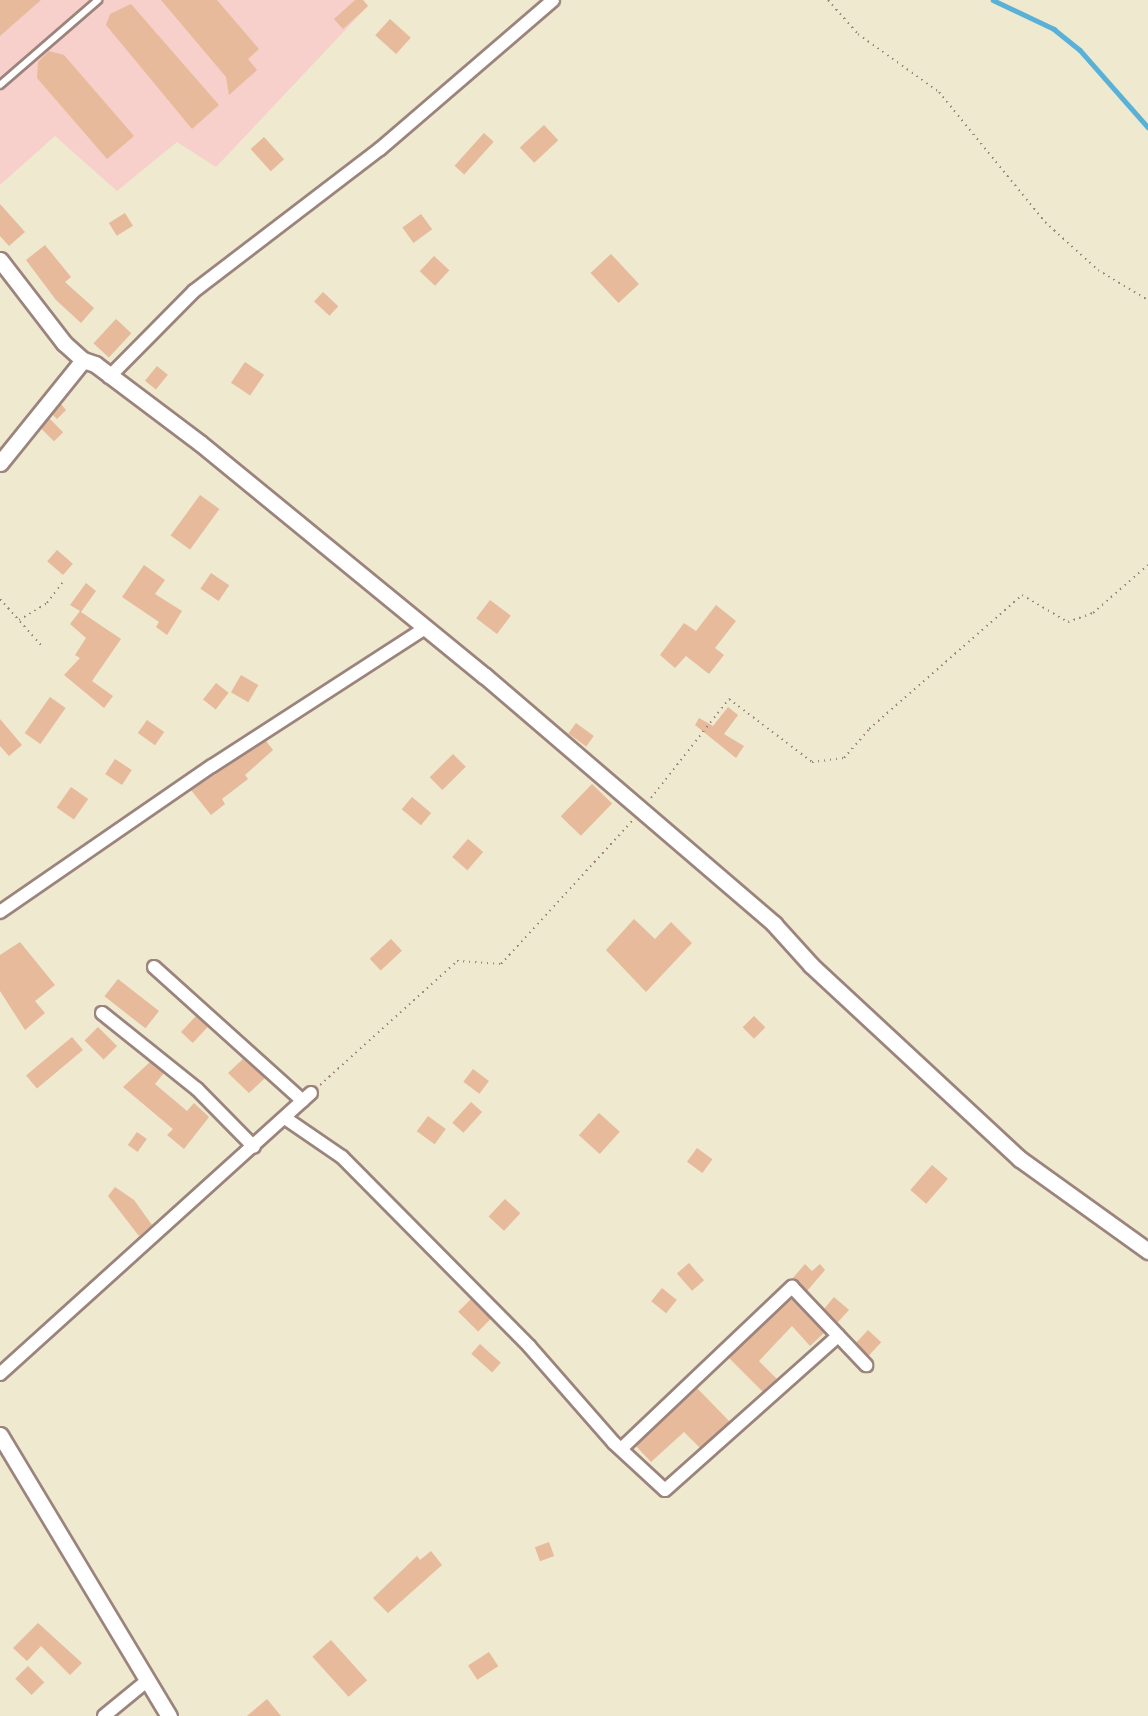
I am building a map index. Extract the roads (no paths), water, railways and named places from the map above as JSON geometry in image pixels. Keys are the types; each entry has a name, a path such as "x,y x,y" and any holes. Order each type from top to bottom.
{"street":[{"path":"109,377 194,291 380,149 553,0"},
{"path":"0,260 64,343 83,360 109,377 279,506 425,628 774,924 811,965 1020,1159 1148,1251"},
{"path":"0,463 83,360"},
{"path":"0,912 212,766 425,628"},
{"path":"0,1374 307,1097 154,967"},
{"path":"102,1013 189,1082 254,1147"},
{"path":"285,1118 342,1157 529,1346 621,1449 665,1490 838,1336"},
{"path":"621,1449 792,1287 866,1365"},
{"path":"0,1434 169,1716"},
{"path":"104,1716 148,1680"}],"lane":[{"path":"0,85 98,0"}],"waterway":[{"path":"993,0 1054,29 1080,50 1148,127"}]}
